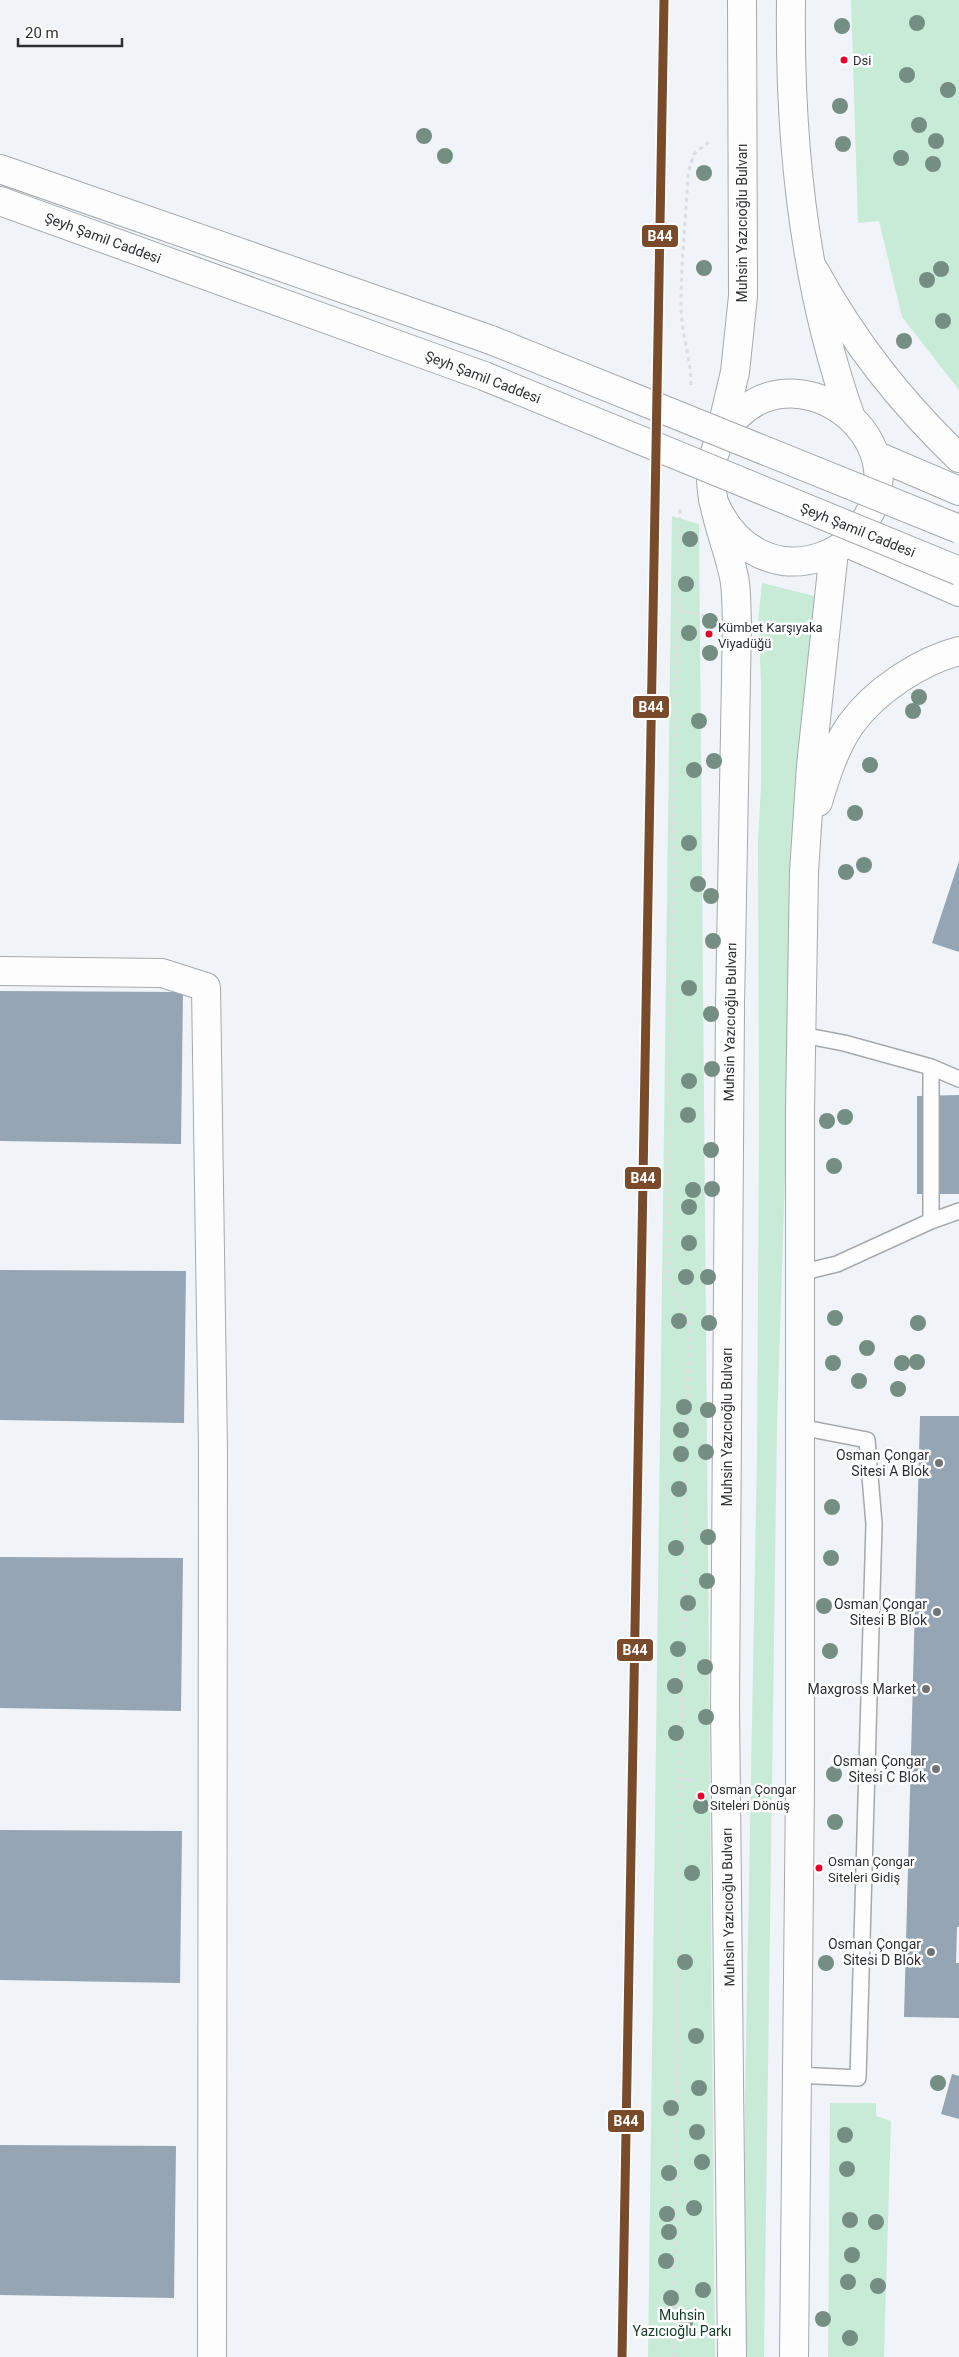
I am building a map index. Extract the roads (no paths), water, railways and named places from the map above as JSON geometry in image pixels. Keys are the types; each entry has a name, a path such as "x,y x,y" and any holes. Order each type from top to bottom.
{"main road":[{"name":"Muhsin Yazıcıoğlu Bulvarı","path":"732,2357 725,1696 730,1006 737,622 734,579 714,500 711,471 735,372 743,296 742,0"},
{"name":"Muhsin Yazıcıoğlu Bulvarı","path":"714,500 728,530 754,551 769,558 785,561 802,561 818,558 841,547 868,518 878,487 878,472 869,440 850,415 833,366 810,262 795,157 791,0"},
{"path":"0,169 491,340 959,529"},
{"name":"Şeyh Şamil Caddesi","path":"0,201 484,376 959,571"},
{"path":"810,262 859,345 919,419 959,458"},
{"name":"Muhsin Yazıcıoğlu Bulvarı","path":"718,444 725,431 744,411 770,398 798,394 812,396 825,400 850,415"},
{"path":"874,456 959,491"},
{"path":"794,2357 802,1036 804,872 812,756 841,547 959,592"},
{"path":"804,872 823,786 832,760 852,724 873,700 898,680 926,664 959,651"},
{"path":"0,971 162,973 206,987 213,1451 212,2357"}],"lane":[{"path":"802,1036 844,1043 931,1066 959,1079"},
{"path":"931,1066 931,1221"},
{"path":"800,1273 837,1264 931,1221 959,1211"},
{"path":"797,2075 858,2078 874,1524 867,1440 800,1427"}],"place":[{"name":"Dsi","path":"844,60"},
{"name":"Kümbet Karşıyaka Viyadüğü","path":"709,634"},
{"name":"Osman Çongar Sitesi A Blok","path":"939,1463"},
{"name":"Osman Çongar Sitesi B Blok","path":"937,1612"},
{"name":"Maxgross Market","path":"926,1689"},
{"name":"Osman Çongar Sitesi C Blok","path":"936,1769"},
{"name":"Osman Çongar Siteleri Dönüş","path":"701,1796"},
{"name":"Osman Çongar Siteleri Gidiş","path":"819,1868"},
{"name":"Osman Çongar Sitesi D Blok","path":"931,1952"}],"park label":[{"name":"Muhsin Yazıcıoğlu Parkı","path":"682,2324"}]}
